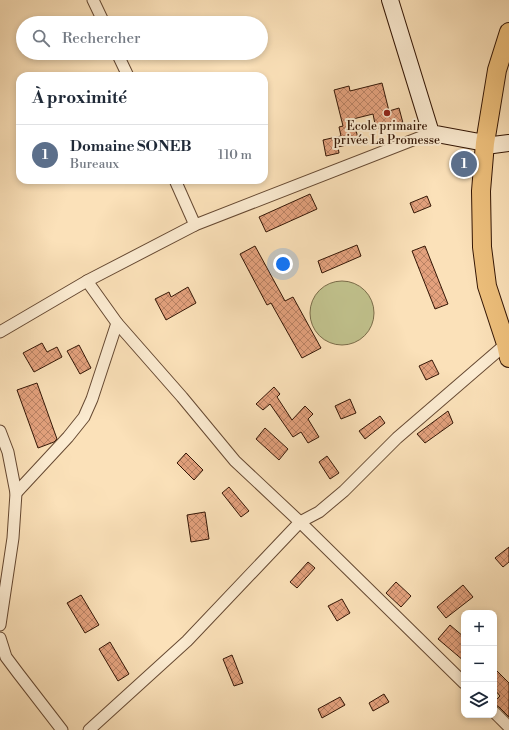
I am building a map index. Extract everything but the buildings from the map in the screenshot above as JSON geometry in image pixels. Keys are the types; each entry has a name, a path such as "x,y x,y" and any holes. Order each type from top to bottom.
{"main road":[{"path":"508,351 487,286 482,247 481,191 485,143 498,70 509,32"}],"street":[{"path":"93,0 101,16"},
{"path":"390,0 431,133"},
{"path":"120,60 126,72"},
{"path":"0,332 87,281 195,225 431,133 493,145 509,143"},
{"path":"177,184 195,225"},
{"path":"87,281 118,323 234,461 300,522 463,682"},
{"path":"16,493 68,437 84,417 92,399 118,323"},
{"path":"89,730 187,640 300,522 319,512 344,491 397,438 508,351"},
{"path":"0,431 8,452 16,493 13,538 0,625"},
{"path":"0,638 6,657 62,730"},
{"path":"497,715 509,727"}],"green space":[{"path":"342,281 354,283 365,290 372,301 374,313 372,325 365,336 354,343 342,345 330,343 319,336 312,325 310,313 312,301 319,290 330,283"}],"place":[{"name":"Ecole primaire privée La Promesse","path":"387,113"},
{"name":"Domaine SONEB","path":"464,164"}]}
